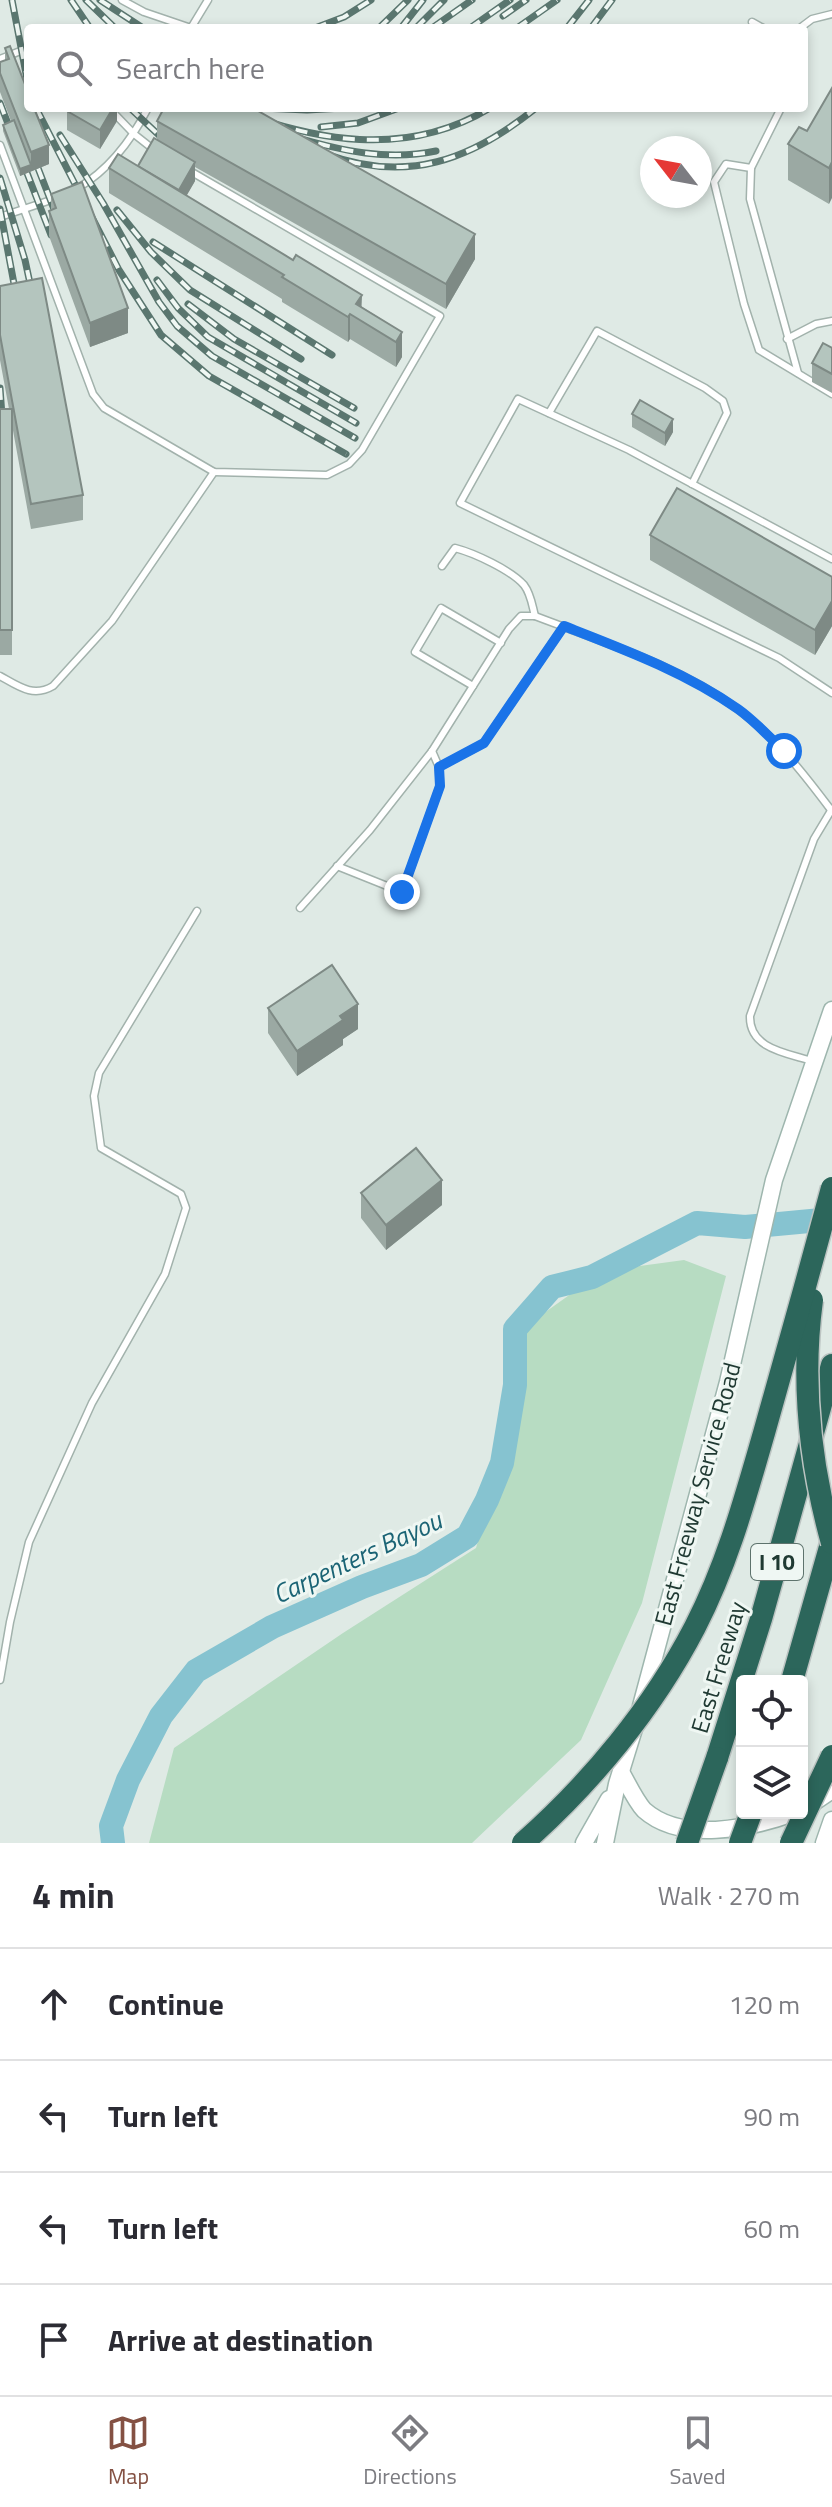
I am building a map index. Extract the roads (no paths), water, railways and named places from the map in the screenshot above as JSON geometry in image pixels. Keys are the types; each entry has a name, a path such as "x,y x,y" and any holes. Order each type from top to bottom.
{"highway":[{"path":"832,1188 813,1293 808,1370 813,1458 832,1542"},
{"path":"523,1843 560,1809 619,1742 674,1665 708,1600 732,1538 754,1466 832,1188"},
{"name":"East Freeway","path":"687,1843 761,1619 832,1365"},
{"name":"I 10","path":"796,1675 832,1542"},
{"path":"797,1675 832,1600"},
{"path":"791,1843 832,1756"},
{"path":"740,1843 749,1819"}],"main road":[{"path":"813,1061 832,1010"},
{"name":"East Freeway Service Road","path":"619,1778 751,1284 774,1180 813,1061"},
{"path":"619,1778 644,1810 678,1832 704,1834 776,1819"},
{"path":"584,1843 619,1778"},
{"path":"605,1843 619,1778"},
{"path":"808,1806 832,1790"},
{"path":"824,1843 832,1820"}],"lane":[{"path":"122,0 179,24"},
{"path":"193,24 208,0"},
{"path":"805,24 832,14"},
{"path":"752,22 756,24"},
{"path":"0,59 24,50"},
{"path":"113,112 156,151"},
{"path":"71,192 113,161 134,134 146,112"},
{"path":"779,112 751,168 750,199 798,373"},
{"path":"0,145 98,402 111,414 214,472 319,476 334,473 349,464 362,450 440,316 183,167"},
{"path":"751,168 726,164 714,182 744,304 759,350 832,394"},
{"path":"0,217 61,196"},
{"path":"787,339 816,324 832,321"},
{"path":"549,413 597,331 705,388 723,401 727,413 692,484"},
{"path":"832,559 629,450 518,399 460,503 779,658 832,693"},
{"path":"0,676 30,691 44,691 53,686 112,621 214,472"},
{"path":"442,566 455,548 497,567 522,583 529,594 535,616"},
{"path":"473,686 415,652 441,608 501,643"},
{"path":"300,908 370,830 432,751 521,616 535,616 660,665 739,710 784,751 832,809 814,839 750,1016 749,1027 757,1040 767,1046 813,1061"},
{"path":"439,767 484,743 564,626"},
{"path":"337,866 402,892 440,786 439,767 432,751"},
{"path":"0,1680 29,1542 92,1403 165,1274 186,1208 181,1194 101,1148 94,1096 99,1073 197,911"}],"waterway":[{"name":"Carpenters Bayou","path":"113,1843 111,1826 128,1780 161,1716 196,1671 272,1627 421,1565 468,1536 502,1463 515,1385 515,1329 552,1287 592,1277 697,1223 745,1227 832,1219"}],"railway":[{"path":"12,0 24,63"},
{"path":"71,0 87,24"},
{"path":"86,0 111,24"},
{"path":"100,0 137,24"},
{"path":"326,24 344,17 371,0"},
{"path":"383,24 408,0"},
{"path":"404,24 423,0"},
{"path":"420,24 444,0"},
{"path":"438,24 472,0"},
{"path":"476,24 510,0"},
{"path":"503,16 526,0"},
{"path":"523,24 557,0"},
{"path":"570,24 589,0"},
{"path":"594,24 612,0"},
{"path":"0,103 51,235"},
{"path":"38,112 119,270 161,335 209,376 346,454"},
{"path":"134,112 162,138"},
{"path":"238,112 293,129 360,140 425,134 458,124 482,112"},
{"path":"321,127 358,123 388,112"},
{"path":"326,154 384,167 437,162 487,141 531,112"},
{"path":"60,135 159,302 177,326 212,356 355,438"},
{"path":"295,137 383,155 436,151"},
{"path":"38,168 57,217"},
{"path":"0,178 25,260 34,302"},
{"path":"0,209 18,305"},
{"path":"117,210 151,252 190,290 301,359"},
{"path":"153,242 332,355"},
{"path":"157,280 178,308 208,337 356,423"},
{"path":"188,304 234,339 354,408"},
{"path":"0,388 3,430"}]}
